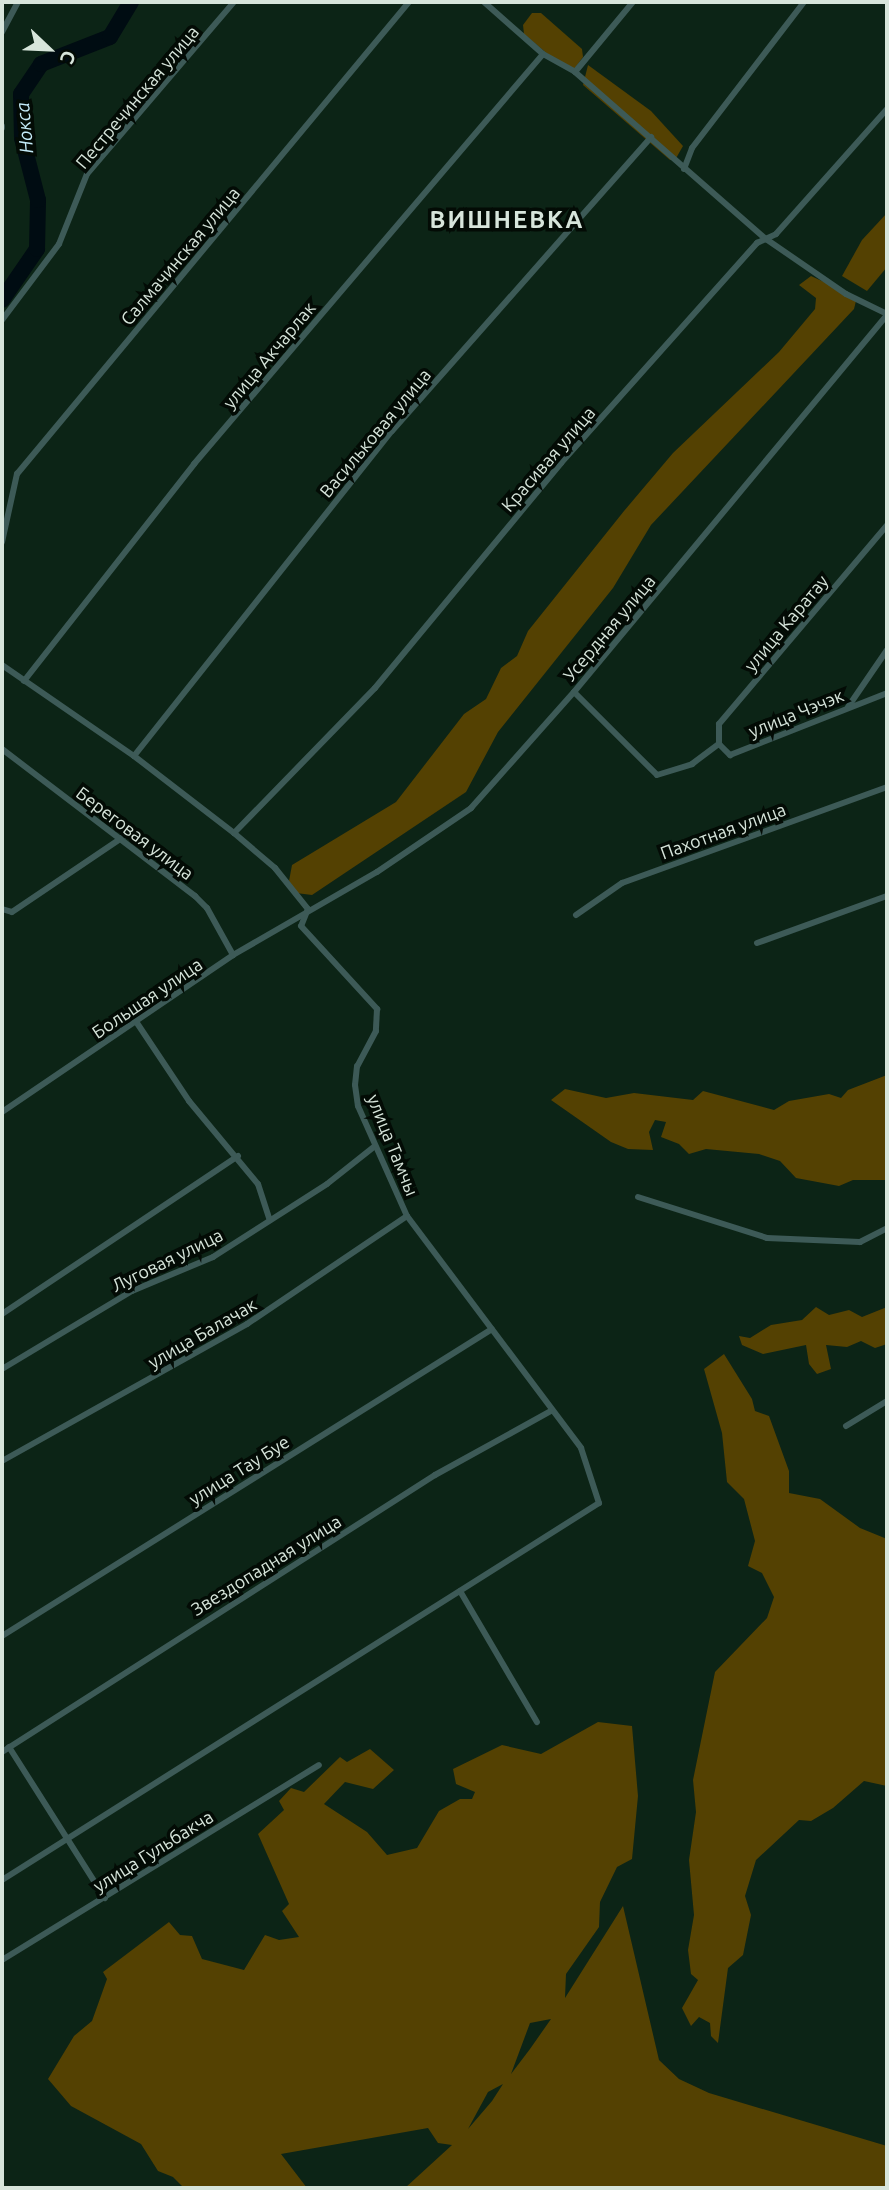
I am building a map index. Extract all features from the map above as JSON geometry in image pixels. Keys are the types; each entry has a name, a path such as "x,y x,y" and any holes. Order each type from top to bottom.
{"street":[{"path":"2,32 18,2"},
{"name":"Пестречинская улица","path":"2,320 59,244 87,174 234,2"},
{"name":"Салмачинская улица","path":"2,542 17,474 409,2"},
{"path":"484,2 543,54 575,72 766,239 846,294 887,315"},
{"path":"575,72 633,2"},
{"path":"684,169 692,148 804,2"},
{"name":"улица Акчарлак","path":"24,681 194,464 543,54"},
{"name":"Красивая улица","path":"234,833 375,688 561,464 757,243 776,234 887,108"},
{"name":"Васильковая улица","path":"134,756 392,431 651,138"},
{"name":"Усердная улица","path":"308,909 377,872 471,808 574,692 887,315"},
{"name":"улица Каратау","path":"719,744 719,724 887,526"},
{"path":"848,707 887,650"},
{"path":"2,665 134,756 234,833 275,868 308,909"},
{"path":"574,692 657,775 692,764 719,744"},
{"name":"улица Чэчэк","path":"719,744 730,755 887,693"},
{"name":"Береговая улица","path":"2,749 122,837 208,908 233,955"},
{"name":"Пахотная улица","path":"576,915 622,883 887,787"},
{"path":"2,909 12,912 122,837"},
{"path":"757,943 887,896"},
{"name":"Большая улица","path":"2,1112 137,1023 233,955 308,909"},
{"name":"улица Тамчы","path":"308,909 301,926 377,1009 376,1031 357,1066 355,1085 375,1146 407,1216 581,1448 599,1503 460,1591"},
{"path":"137,1023 189,1101 238,1156 258,1184 270,1220"},
{"name":"Луговая улица","path":"2,1369 132,1291 213,1257 375,1146"},
{"path":"2,1314 238,1156"},
{"path":"638,1197 767,1238 860,1242 887,1228"},
{"name":"улица Балачак","path":"2,1461 247,1324 407,1216"},
{"name":"улица Тау Буе","path":"2,1636 492,1329"},
{"path":"846,1426 887,1401"},
{"name":"Звездопадная улица","path":"2,1752 435,1475 551,1411"},
{"path":"2,1880 460,1591 537,1722"},
{"path":"9,1747 64,1840 105,1898"},
{"name":"улица Гульбакча","path":"2,1960 319,1765"}],"shaded area":[{"path":"532,13 541,13 582,49 583,57 575,68 564,68 524,34 523,25"},
{"path":"588,65 651,111 683,146 675,160 670,160 583,85"},
{"path":"887,213 887,267 867,291 842,276 862,240"},
{"path":"811,276 857,297 854,309 651,525 613,588 498,732 466,792 312,895 296,893 289,881 292,865 396,802 464,714 486,699 501,668 517,656 528,631 673,453 779,352 815,309 816,298 799,285"},
{"path":"887,1075 887,1180 853,1180 839,1186 796,1178 780,1161 759,1154 706,1149 689,1154 679,1144 661,1137 666,1122 655,1120 649,1132 653,1150 628,1149 611,1142 551,1100 565,1089 606,1098 634,1093 693,1100 703,1091 774,1110 789,1101 829,1094 841,1098 848,1090"},
{"path":"816,1307 829,1315 849,1310 862,1317 887,1307 887,1344 875,1348 861,1341 847,1347 826,1345 831,1369 817,1374 809,1364 806,1345 763,1354 742,1345 739,1336 750,1338 771,1325 802,1320"},
{"path":"724,1354 752,1399 755,1411 769,1416 789,1471 789,1493 820,1499 860,1528 887,1539 887,1786 864,1781 833,1808 811,1821 799,1820 756,1860 745,1896 751,1915 743,1955 728,1968 718,2043 711,2036 710,2023 699,2017 691,2026 682,2008 698,1980 691,1974 688,1950 694,1915 689,1860 696,1812 693,1780 715,1672 767,1618 774,1597 762,1573 748,1566 755,1541 744,1499 727,1482 722,1433 704,1369"},
{"path":"598,1722 632,1726 638,1796 632,1859 617,1867 600,1902 599,1927 566,1974 565,1998 623,1906 659,2060 679,2079 709,2093 887,2146 887,2188 405,2188 452,2145 438,2143 428,2128 281,2154 307,2188 184,2188 173,2177 158,2171 141,2144 71,2106 48,2079 74,2036 92,2021 107,1979 103,1972 169,1922 180,1935 192,1936 202,1959 244,1970 265,1935 279,1940 299,1937 282,1911 289,1904 258,1834 284,1810 279,1801 291,1788 304,1792 340,1757 347,1762 370,1749 394,1770 373,1789 345,1782 324,1804 367,1832 387,1855 417,1848 439,1811 460,1799 472,1799 475,1792 456,1784 453,1769 502,1745 541,1754","holes":["551,2019 530,2049 511,2074 530,2023","503,2084 492,2101 468,2129 488,2092"]}],"waterway":[{"name":"Нокса","path":"2,300 37,249 38,200 22,138 21,94 41,64 110,37 131,2"}],"district":[{"name":"ВИШНЕВКА","path":"507,220"}]}
